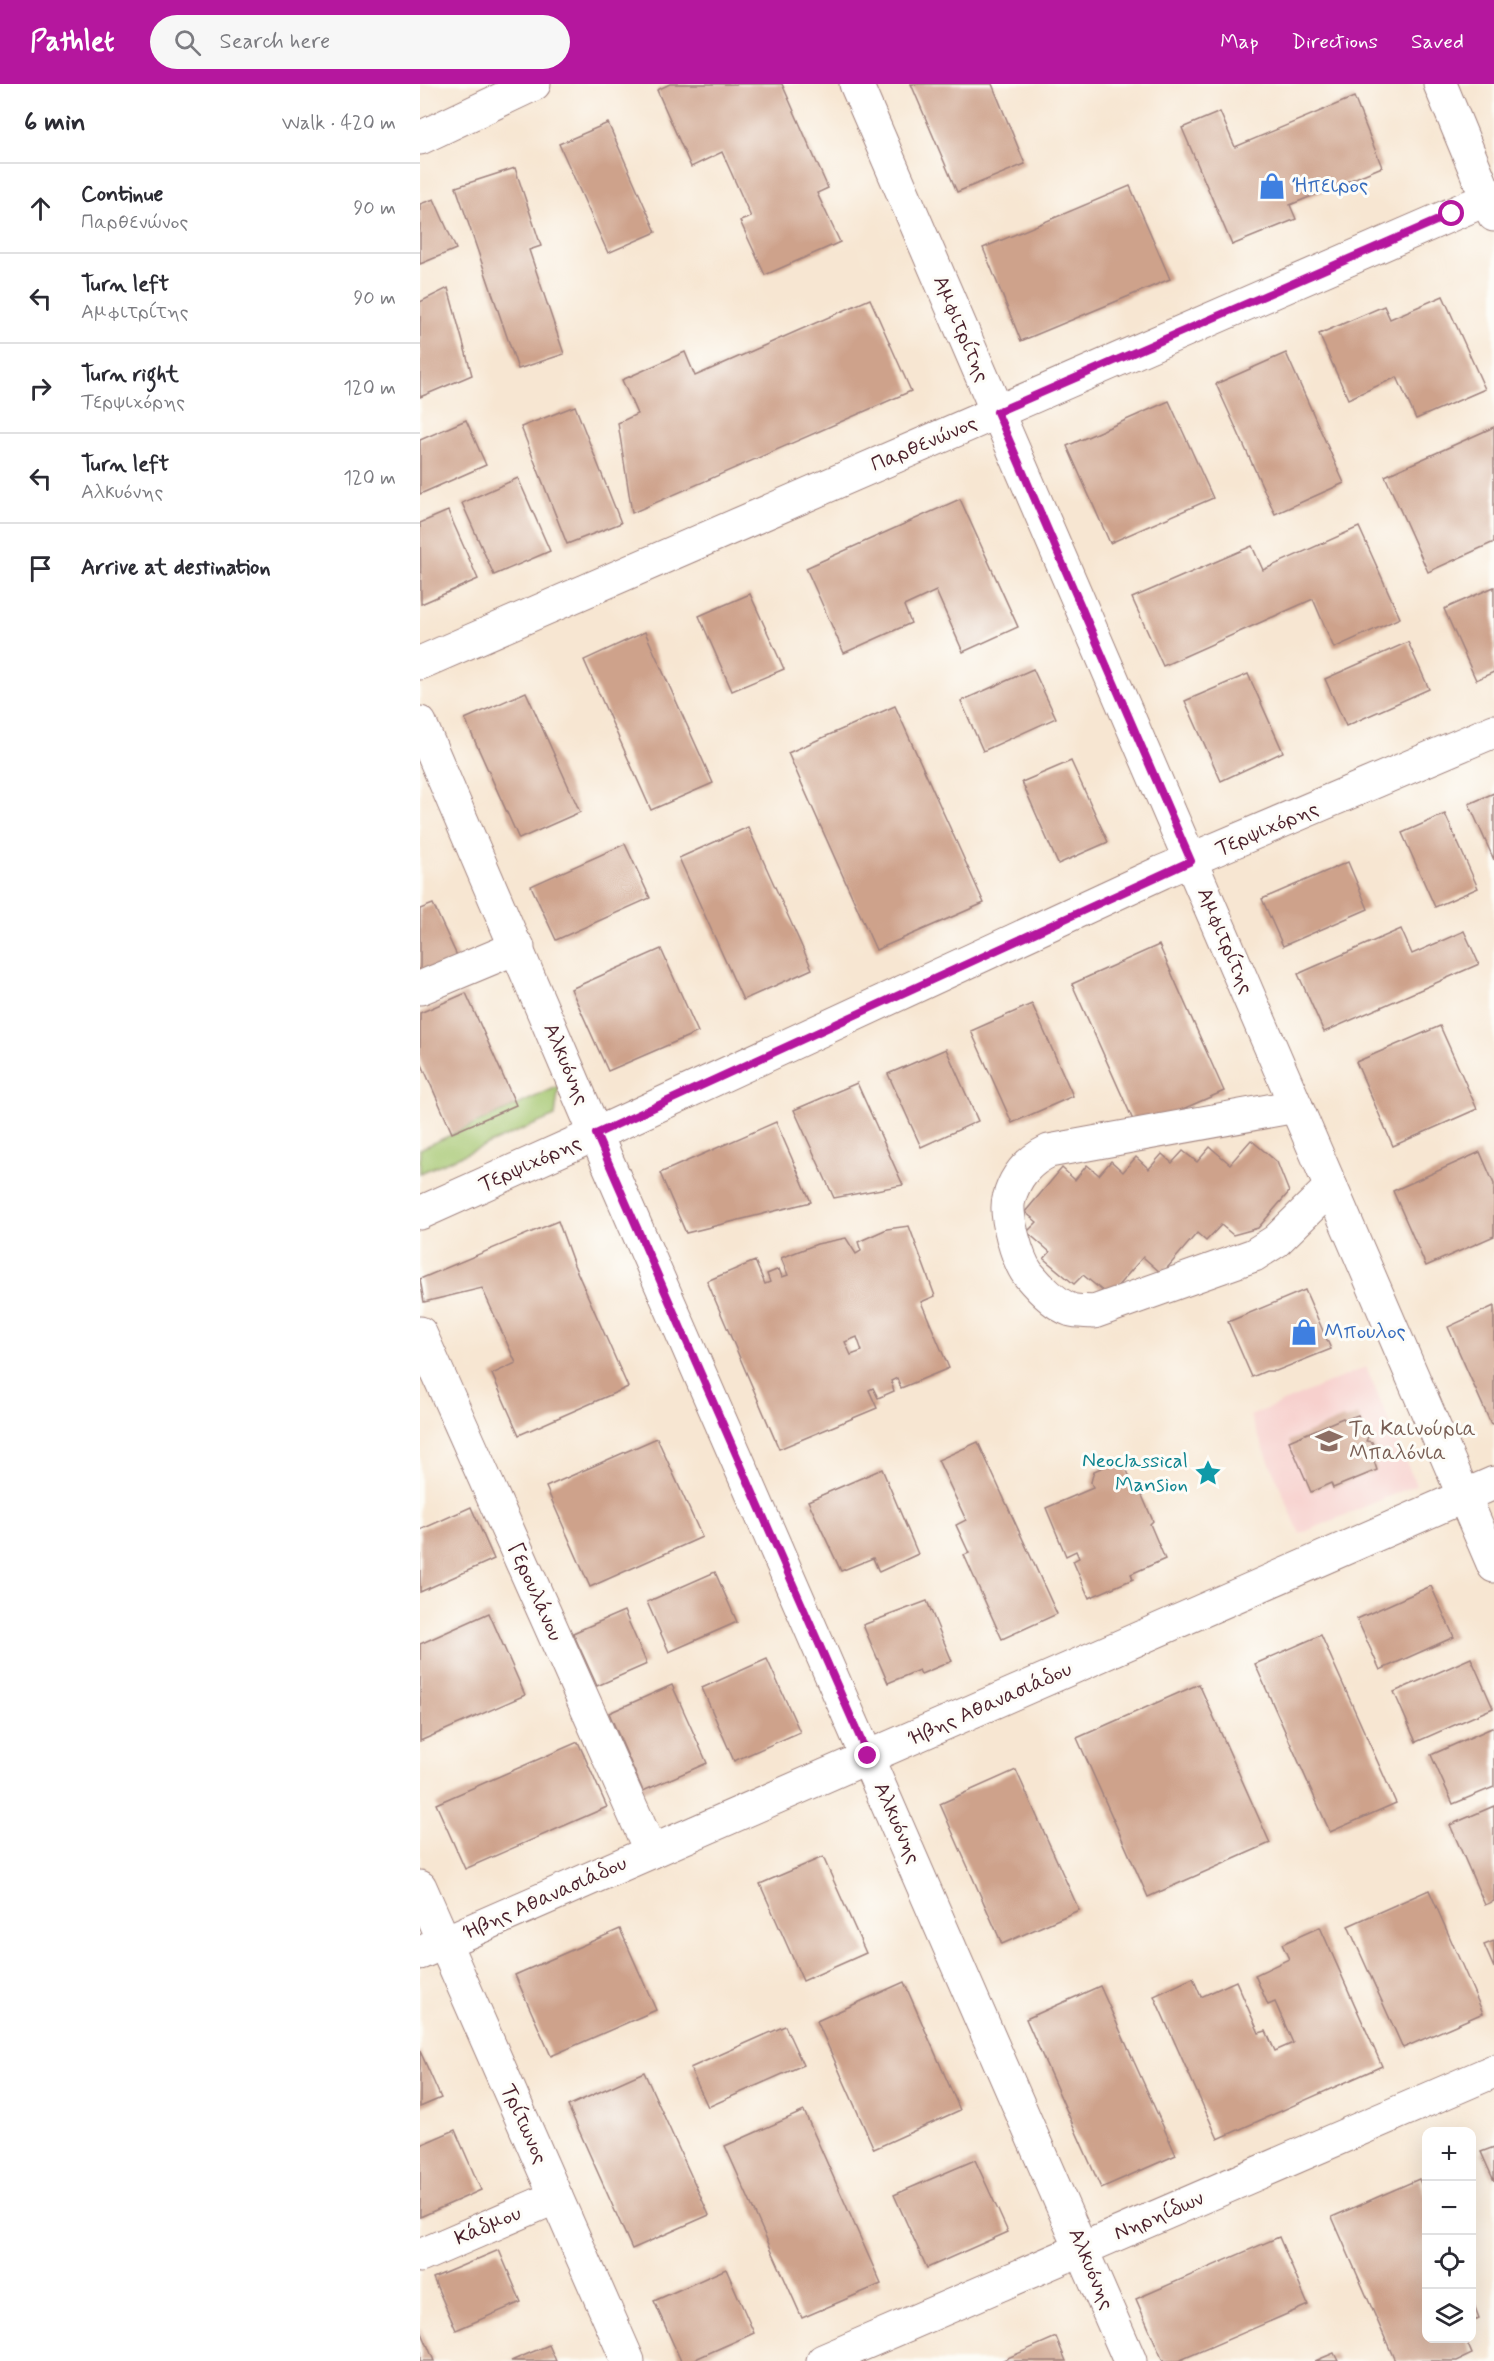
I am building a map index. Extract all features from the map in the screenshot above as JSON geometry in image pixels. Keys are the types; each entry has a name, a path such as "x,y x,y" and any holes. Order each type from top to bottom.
{"street":[{"path":"420,138 534,84"},
{"name":"Αμφιτρίτης","path":"856,84 1494,1566"},
{"path":"1440,84 1492,204"},
{"name":"Παρθενώνος","path":"420,663 997,412 1492,204"},
{"name":"Αλκυόνης","path":"420,723 518,947 596,1134 1130,2361"},
{"name":"Τερψιχόρης","path":"420,1213 1191,861 1494,731"},
{"path":"420,988 518,947"},
{"path":"1296,1106 1049,1151 1032,1159 1017,1177 1008,1201 1012,1234 1027,1273 1049,1294 1070,1309 1094,1312 1254,1255 1276,1241 1330,1187"},
{"name":"Γερουλάνου","path":"420,1333 651,1852"},
{"name":"Ήβης Αθανασιάδου","path":"432,1947 1494,1483"},
{"name":"Τρίτωνος","path":"420,1887 432,1947 556,2197 628,2361"},
{"name":"Νηρηίδων","path":"823,2361 1494,2071"},
{"name":"Κάδμου","path":"420,2256 556,2197"}],"shaded area":[{"name":"Τα Καινούρια Μπαλόνια","path":"1366,1367 1416,1485 1300,1534 1250,1416"}],"green space":[{"path":"559,1086 555,1116 420,1173 420,1149"}],"building":[{"path":"670,84 782,84 828,188 817,193 840,242 765,275 740,221 751,217 722,152 691,167 657,90"},
{"path":"911,84 992,84 1025,164 957,192"},
{"name":"Ήπειρος","path":"1354,97 1382,167 1290,205 1296,219 1232,245 1182,128 1220,112 1235,147"},
{"path":"608,123 656,232 608,253 559,144"},
{"path":"515,168 541,246 529,250 564,354 518,369 456,187"},
{"path":"1130,186 1170,279 1021,341 983,248"},
{"path":"434,199 456,249 420,264 420,204"},
{"path":"448,288 472,375 420,397 420,302"},
{"path":"1443,296 1485,389 1416,419 1397,377 1348,399 1319,334 1384,306 1390,319"},
{"path":"870,299 911,391 632,513 618,423 637,414 622,380 685,352 695,376"},
{"path":"1286,353 1344,483 1275,514 1216,384"},
{"path":"1169,401 1213,498 1110,543 1067,446"},
{"path":"575,406 621,523 567,544 521,427"},
{"path":"466,420 486,465 420,494 420,440"},
{"path":"1494,427 1494,542 1428,572 1385,476"},
{"path":"518,478 550,551 494,575 462,503"},
{"path":"960,499 1018,627 963,652 936,591 904,606 911,623 844,653 806,568"},
{"path":"448,511 478,579 421,604 420,523"},
{"path":"1359,527 1400,618 1334,648 1313,599 1163,666 1132,598 1252,546 1263,570"},
{"path":"1494,587 1494,672 1476,680 1444,609"},
{"path":"750,594 784,669 732,691 699,616"},
{"path":"645,632 713,783 651,810 584,660"},
{"path":"1408,642 1429,689 1346,726 1325,679"},
{"path":"1033,669 1056,718 983,751 961,701"},
{"path":"1248,674 1283,752 1221,781 1185,701"},
{"path":"526,692 580,812 519,839 465,719"},
{"path":"895,706 984,903 876,950 788,753"},
{"path":"1071,761 1108,842 1058,864 1022,782"},
{"path":"1494,793 1494,860 1469,804"},
{"path":"1445,814 1478,888 1435,907 1402,833"},
{"path":"748,827 812,969 743,1000 679,858"},
{"path":"625,844 650,898 556,940 531,886"},
{"path":"1348,862 1368,909 1283,946 1262,899"},
{"path":"433,904 458,958 420,975 420,909"},
{"path":"1401,929 1412,954 1464,931 1479,964 1324,1032 1298,974"},
{"path":"1159,945 1224,1091 1137,1129 1072,984"},
{"path":"661,949 698,1032 608,1071 571,989"},
{"path":"466,993 516,1105 452,1133 420,1060 420,1013"},
{"path":"1032,1004 1073,1096 1012,1123 971,1031"},
{"path":"1440,1026 1477,1109 1393,1146 1356,1062"},
{"path":"946,1049 978,1121 921,1147 888,1074"},
{"path":"857,1083 903,1185 834,1198 794,1110"},
{"path":"776,1122 811,1202 686,1233 660,1173"},
{"path":"1251,1140 1277,1162 1289,1192 1258,1228 1233,1235 1221,1225 1206,1241 1197,1233 1162,1274 1143,1257 1109,1296 1083,1275 1074,1284 1044,1259 1050,1252 1027,1232 1037,1222 1025,1212 1062,1168 1075,1180 1087,1165 1099,1175 1111,1161 1123,1172 1136,1157 1149,1169 1162,1154 1172,1163 1183,1151 1197,1162 1210,1147 1230,1164"},
{"path":"1480,1152 1494,1184 1494,1236 1426,1266 1393,1191"},
{"path":"558,1221 574,1265 628,1387 519,1435 492,1374 516,1363 482,1288 424,1302 420,1279"},
{"path":"909,1226 935,1296 921,1302 949,1368 901,1388 897,1378 891,1381 894,1391 878,1398 873,1388 869,1390 877,1408 779,1449 707,1281 755,1261 765,1284 770,1282 767,1274 779,1269 782,1277 788,1275 781,1258 817,1244 846,1238 856,1254 861,1251 858,1242 887,1229","holes":["857,1337 862,1351 851,1355 845,1342"]},
{"path":"1305,1290 1331,1349 1276,1371 1266,1371 1252,1377 1228,1322"},
{"path":"1494,1306 1494,1423 1491,1424 1448,1327"},
{"path":"1358,1415 1368,1437 1366,1441 1372,1442 1378,1456 1374,1461 1377,1470 1333,1488 1331,1483 1311,1492 1289,1441 1343,1418 1345,1420"},
{"path":"657,1438 702,1537 590,1587 546,1487"},
{"path":"978,1442 1057,1614 1002,1639 964,1555 969,1553 956,1525 966,1520 938,1460"},
{"path":"1115,1462 1126,1468 1135,1490 1140,1491 1153,1521 1150,1524 1165,1559 1131,1574 1133,1579 1089,1598 1073,1561 1079,1558 1076,1551 1066,1556 1046,1508 1093,1488 1091,1482 1094,1471"},
{"path":"882,1469 918,1554 879,1572 873,1558 841,1571 808,1501"},
{"path":"471,1507 494,1559 420,1592 420,1530"},
{"path":"715,1572 737,1622 669,1652 647,1602"},
{"path":"1431,1586 1454,1637 1380,1670 1357,1619"},
{"path":"927,1601 952,1661 921,1674 919,1670 888,1683 863,1625"},
{"path":"624,1611 647,1664 597,1686 573,1633"},
{"path":"489,1613 525,1695 420,1741 420,1644"},
{"path":"1321,1635 1396,1803 1330,1832 1255,1664"},
{"path":"1471,1658 1493,1708 1416,1742 1394,1692"},
{"path":"767,1659 800,1732 734,1761 702,1688"},
{"path":"1199,1684 1270,1843 1148,1897 1077,1738"},
{"path":"672,1685 707,1763 643,1791 609,1713"},
{"path":"1494,1727 1494,1787 1453,1804 1431,1755"},
{"path":"578,1742 607,1807 465,1869 436,1804"},
{"path":"1016,1770 1079,1910 1002,1944 940,1804"},
{"path":"1494,1806 1494,1901 1485,1905 1450,1825"},
{"path":"823,1857 866,1953 803,1981 760,1884"},
{"path":"1429,1890 1483,2013 1403,2048 1348,1926"},
{"path":"1320,1927 1382,2066 1218,2139 1154,1996 1193,1978 1201,1997 1236,1981 1259,2033 1266,2031 1275,2051 1293,2043 1275,2002 1268,2005 1255,1975 1289,1959 1282,1944"},
{"path":"620,1929 656,2010 551,2056 515,1975"},
{"path":"1494,1941 1494,1968 1484,1945"},
{"path":"904,1982 960,2110 874,2149 817,2021"},
{"path":"1100,1986 1176,2155 1101,2188 1026,2019"},
{"path":"785,2026 803,2065 708,2107 690,2068"},
{"path":"420,2051 441,2098 420,2107"},
{"path":"644,2072 709,2215 632,2249 568,2106"},
{"path":"804,2111 881,2284 802,2318 725,2146"},
{"path":"455,2130 481,2190 420,2217 420,2145"},
{"path":"1494,2147 1494,2181 1481,2152"},
{"path":"975,2160 1008,2232 927,2268 894,2195"},
{"path":"1419,2179 1422,2186 1422,2343 1467,2343 1472,2354 1457,2361 1395,2361 1332,2217"},
{"path":"1279,2237 1308,2305 1178,2361 1163,2361 1136,2299"},
{"path":"499,2250 521,2302 456,2330 433,2278"},
{"path":"726,2269 754,2333 691,2361 681,2361 654,2301"},
{"path":"420,2328 434,2361 420,2361"},
{"path":"1056,2337 1066,2361 1001,2361"},
{"path":"549,2345 556,2361 511,2361"},
{"path":"1334,2353 1338,2361 1315,2361"}],"place":[{"name":"Ήπειρος","path":"1272,186"},
{"name":"Μπουλος","path":"1304,1332"},
{"name":"Τα Καινούρια Μπαλόνια","path":"1329,1441"},
{"name":"Neoclassical Mansion","path":"1208,1473"}],"route":[{"path":"868,1756 596,1134 1162,872 1191,861 997,412 1452,214"}]}
